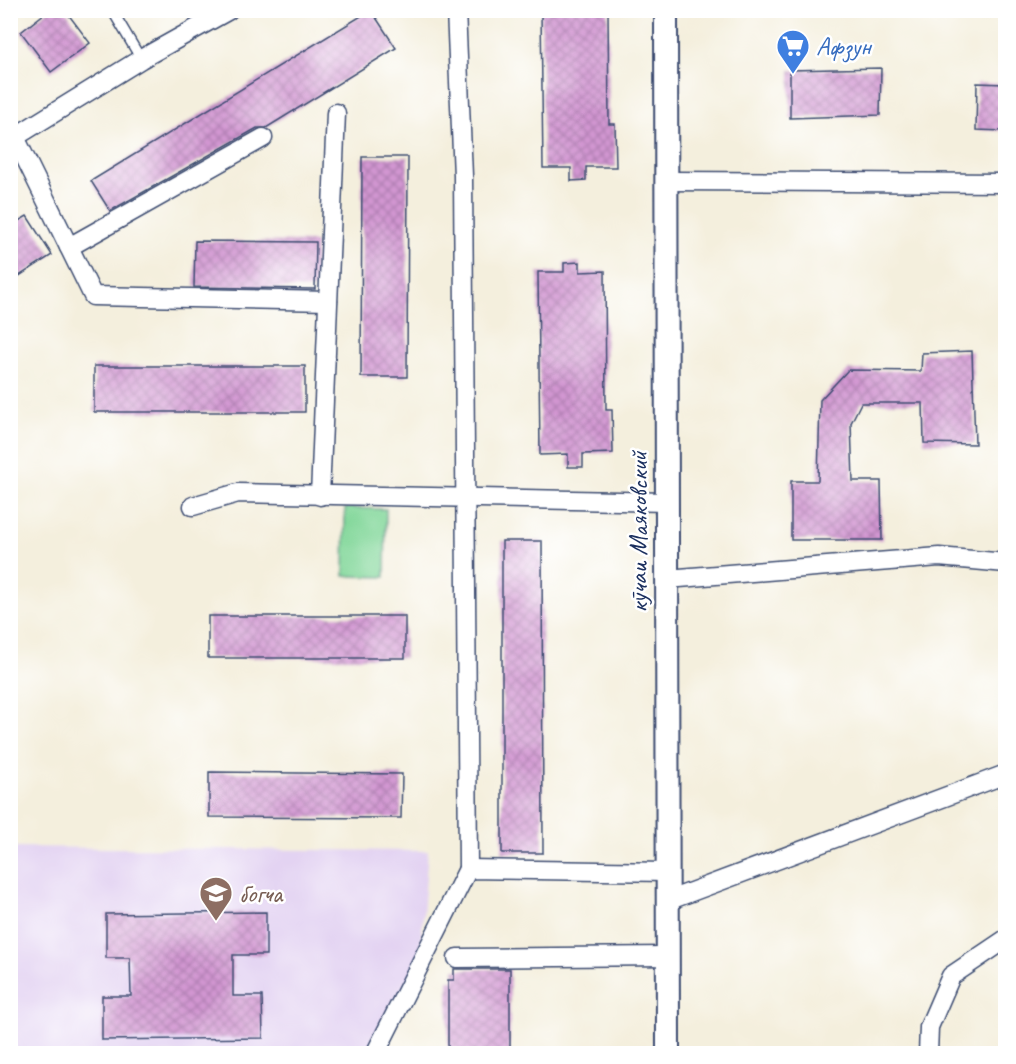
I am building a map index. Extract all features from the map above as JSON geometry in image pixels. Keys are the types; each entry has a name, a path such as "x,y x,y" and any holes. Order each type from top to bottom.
{"street":[{"path":"229,10 141,59 13,139 93,296 328,302"},
{"path":"375,1053 468,868 463,176 456,10"},
{"name":"кӯчаи Маяковский","path":"666,10 668,1053"},
{"path":"320,496 336,113"},
{"path":"69,247 263,138"},
{"path":"666,181 1005,183"},
{"path":"193,506 238,493 666,502"},
{"path":"667,579 939,557 1005,562"},
{"path":"667,901 1005,774"},
{"path":"468,868 667,872"},
{"path":"928,1053 929,1027 951,976 1005,939"},
{"path":"457,958 668,956"}],"lane":[{"path":"112,10 141,59"}],"shaded area":[{"name":"богча","path":"11,847 428,851 417,993 372,1053 11,1054"}],"green space":[{"path":"345,508 386,509 385,577 344,576"}],"building":[{"path":"49,10 65,10 90,43 51,72 21,32"},
{"path":"371,10 396,48 266,128 257,128 110,211 91,181"},
{"path":"541,10 608,10 609,124 615,124 616,167 586,167 586,180 571,181 571,168 543,168"},
{"path":"881,68 880,115 790,118 790,70"},
{"path":"977,83 1005,84 1005,131 976,130"},
{"path":"362,157 408,157 407,377 361,377"},
{"path":"27,216 52,255 10,282 10,226"},
{"path":"195,241 316,242 315,289 194,287"},
{"path":"580,262 580,272 605,271 606,410 612,410 613,453 583,454 583,467 568,467 568,454 540,455 538,272 564,272 564,263"},
{"path":"972,351 975,444 924,443 923,403 861,403 851,423 853,481 881,481 882,540 791,540 791,481 818,481 820,400 848,370 921,371 922,353"},
{"path":"94,366 305,366 305,412 94,412"},
{"path":"502,541 542,541 543,853 502,853"},
{"path":"208,616 405,616 405,658 208,658"},
{"path":"209,772 402,774 401,818 209,817"},
{"path":"266,912 266,955 233,955 233,996 262,996 263,1038 102,1040 102,996 131,996 130,958 106,958 106,914"},
{"path":"454,969 510,969 510,1053 448,1053 448,980 454,980"}],"place":[{"name":"Афзун","path":"793,75"},
{"name":"богча","path":"216,922"}]}
